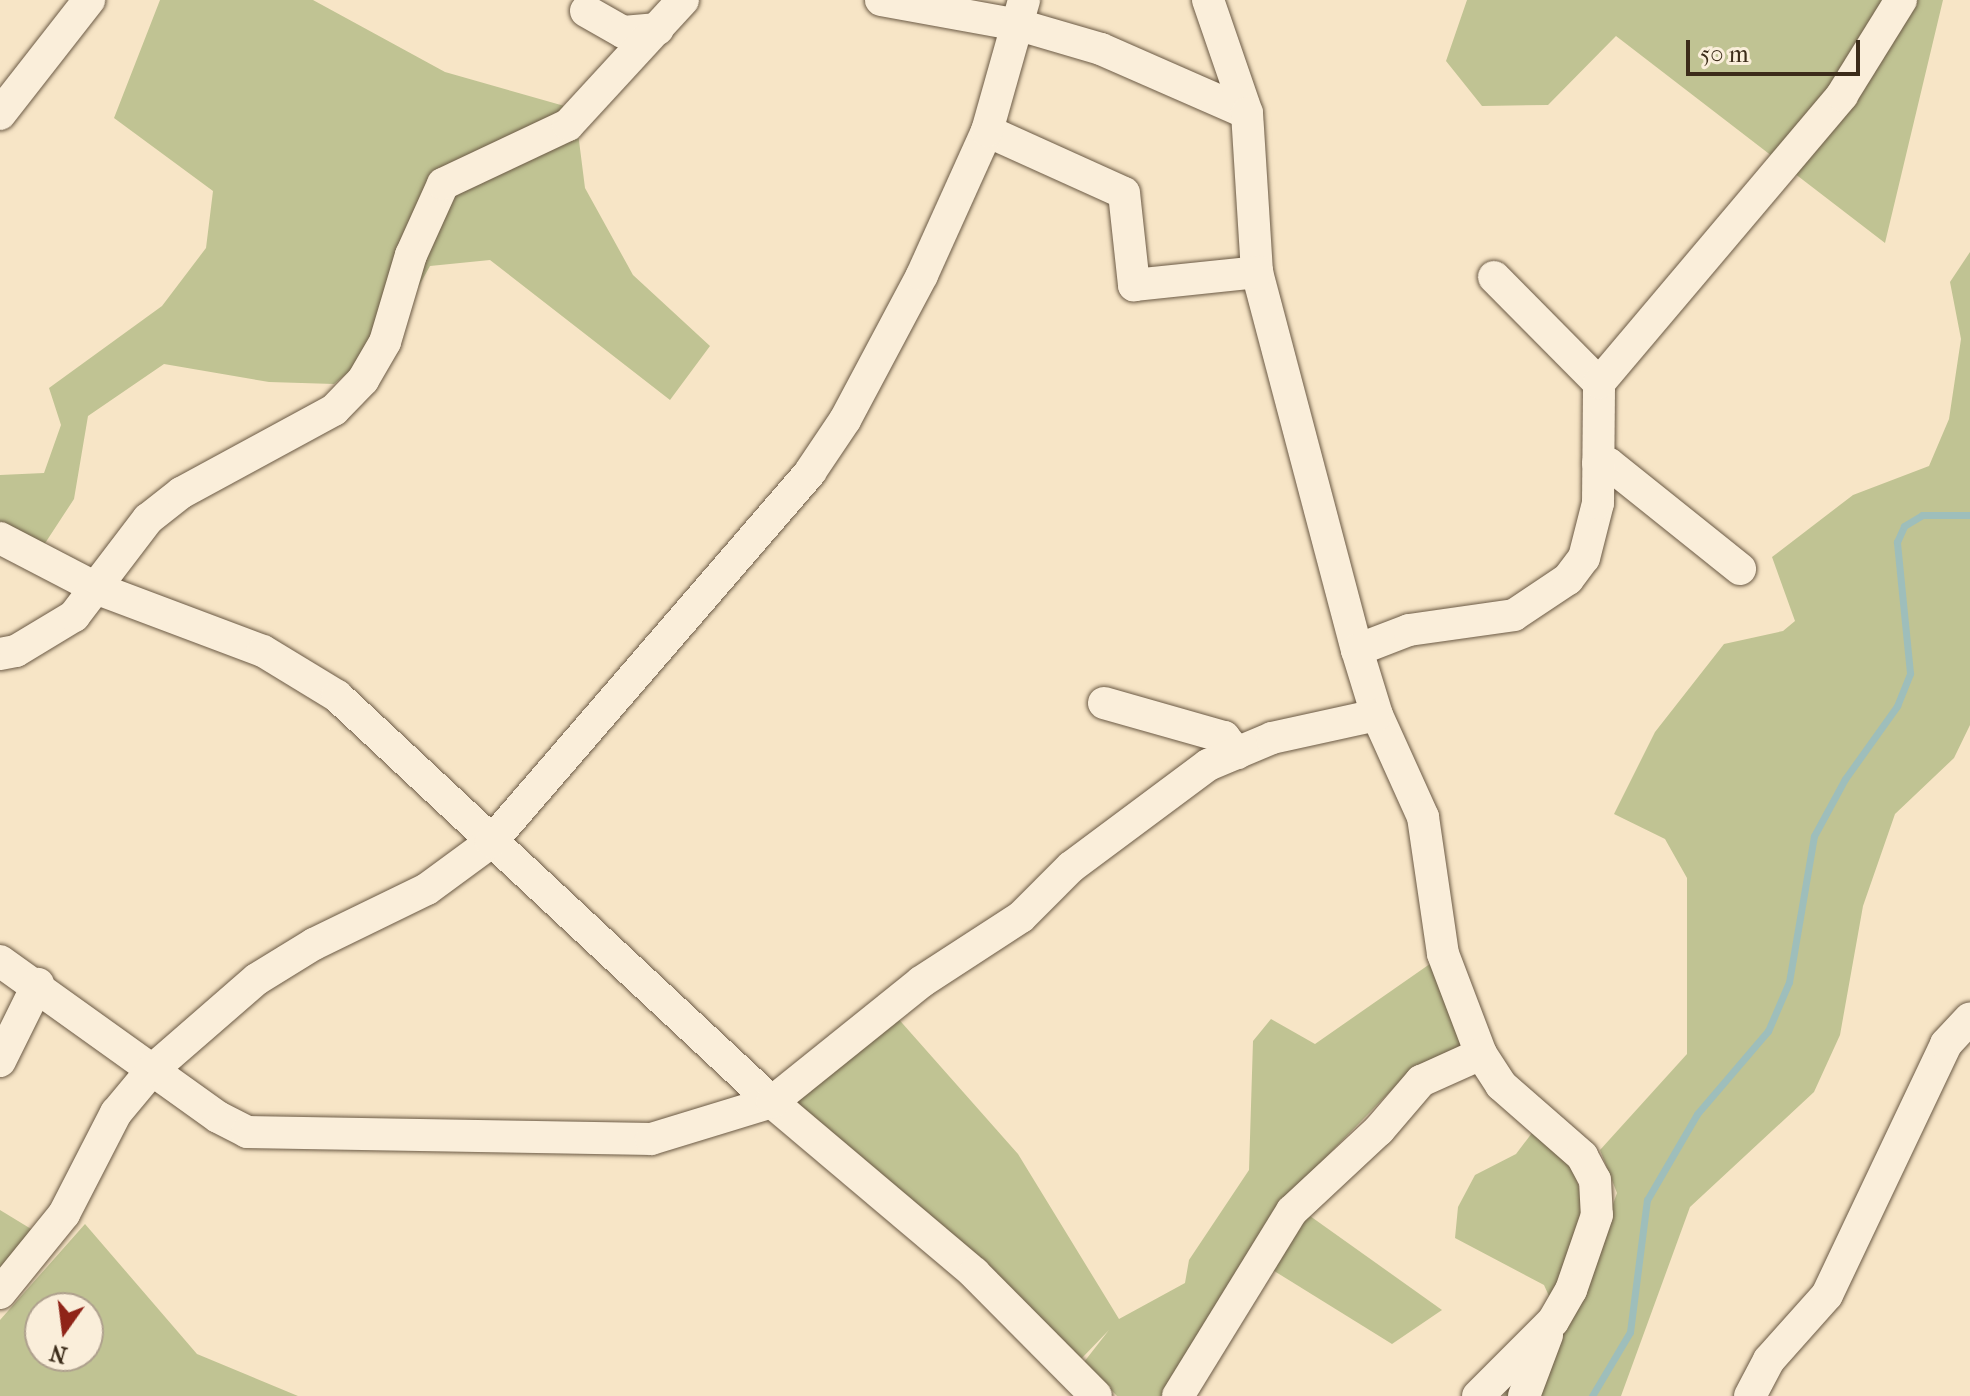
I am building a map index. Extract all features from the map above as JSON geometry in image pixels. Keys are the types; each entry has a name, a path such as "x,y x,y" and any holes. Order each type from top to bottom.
{"street":[{"path":"0,114 89,0"},
{"path":"0,654 16,651 74,616 98,589 148,519 181,493 334,410 363,380 385,342 411,255 443,184 568,125 683,0"},
{"path":"881,0 1022,12 1247,113"},
{"path":"1208,0 1247,113 1257,272 1357,650 1377,715 1423,817 1441,943 1481,1054 1501,1085 1582,1156 1595,1180 1597,1215 1583,1267 1553,1321 1524,1396"},
{"path":"1357,650 1409,630 1514,615 1568,579 1584,558 1598,503 1599,383 1842,95 1901,0"},
{"path":"586,11 623,32 658,29"},
{"path":"0,1293 64,1214 116,1113 151,1071 257,979 314,944 427,889 491,842 810,472 845,420 922,275 987,131 1022,12"},
{"path":"987,131 1124,193 1134,285 1257,272"},
{"path":"1494,277 1599,383"},
{"path":"1598,463 1609,464 1740,569"},
{"path":"0,538 98,589 263,651 313,680 376,730 491,842 772,1102 974,1273 1096,1396"},
{"path":"1104,703 1224,737 1237,753"},
{"path":"0,961 38,984 151,1071 247,1132 651,1139 772,1102 921,982 1021,917 1071,867 1208,765 1272,738 1377,715"},
{"path":"0,1061 38,984"},
{"path":"1750,1396 1769,1360 1827,1295 1946,1044 1970,1018"},
{"path":"1178,1396 1292,1211 1379,1130 1421,1081 1481,1054"},
{"path":"1478,1396 1553,1321"}],"green space":[{"path":"160,0 313,0 445,72 575,109 585,188 633,275 710,346 670,400 490,260 430,266 389,339 334,384 269,382 164,364 88,416 74,499 38,554 0,532 0,475 44,473 61,425 49,388 162,306 206,248 213,191 114,118"},
{"path":"1467,0 1943,0 1885,243 1616,36 1548,105 1482,106 1446,61"},
{"path":"1970,252 1970,725 1954,758 1895,814 1863,906 1840,1035 1814,1092 1690,1207 1621,1396 1503,1396 1570,1324 1617,1193 1600,1150 1687,1054 1687,878 1665,839 1614,814 1655,732 1724,644 1783,631 1795,621 1772,557 1853,495 1929,466 1949,419 1961,339 1950,282"},
{"path":"1437,959 1468,1050 1416,1065 1288,1196 1168,1396 1117,1396 1084,1362 1109,1330 1081,1359 787,1107 895,1015 1018,1154 1119,1319 1185,1283 1189,1260 1249,1170 1253,1041 1271,1019 1315,1044"},
{"path":"1535,1129 1572,1163 1586,1214 1553,1305 1544,1285 1455,1238 1458,1207 1475,1175 1516,1154"},
{"path":"0,1210 41,1235 0,1273"},
{"path":"1303,1211 1442,1310 1392,1344 1271,1269"},
{"path":"85,1224 197,1354 298,1396 0,1396 0,1320 24,1293 24,1372 104,1372 104,1292 25,1292"}],"waterway":[{"path":"1592,1396 1630,1332 1647,1200 1697,1114 1768,1031 1789,982 1814,836 1845,779 1897,706 1910,673 1897,542 1904,526 1922,515 1970,515"}]}
